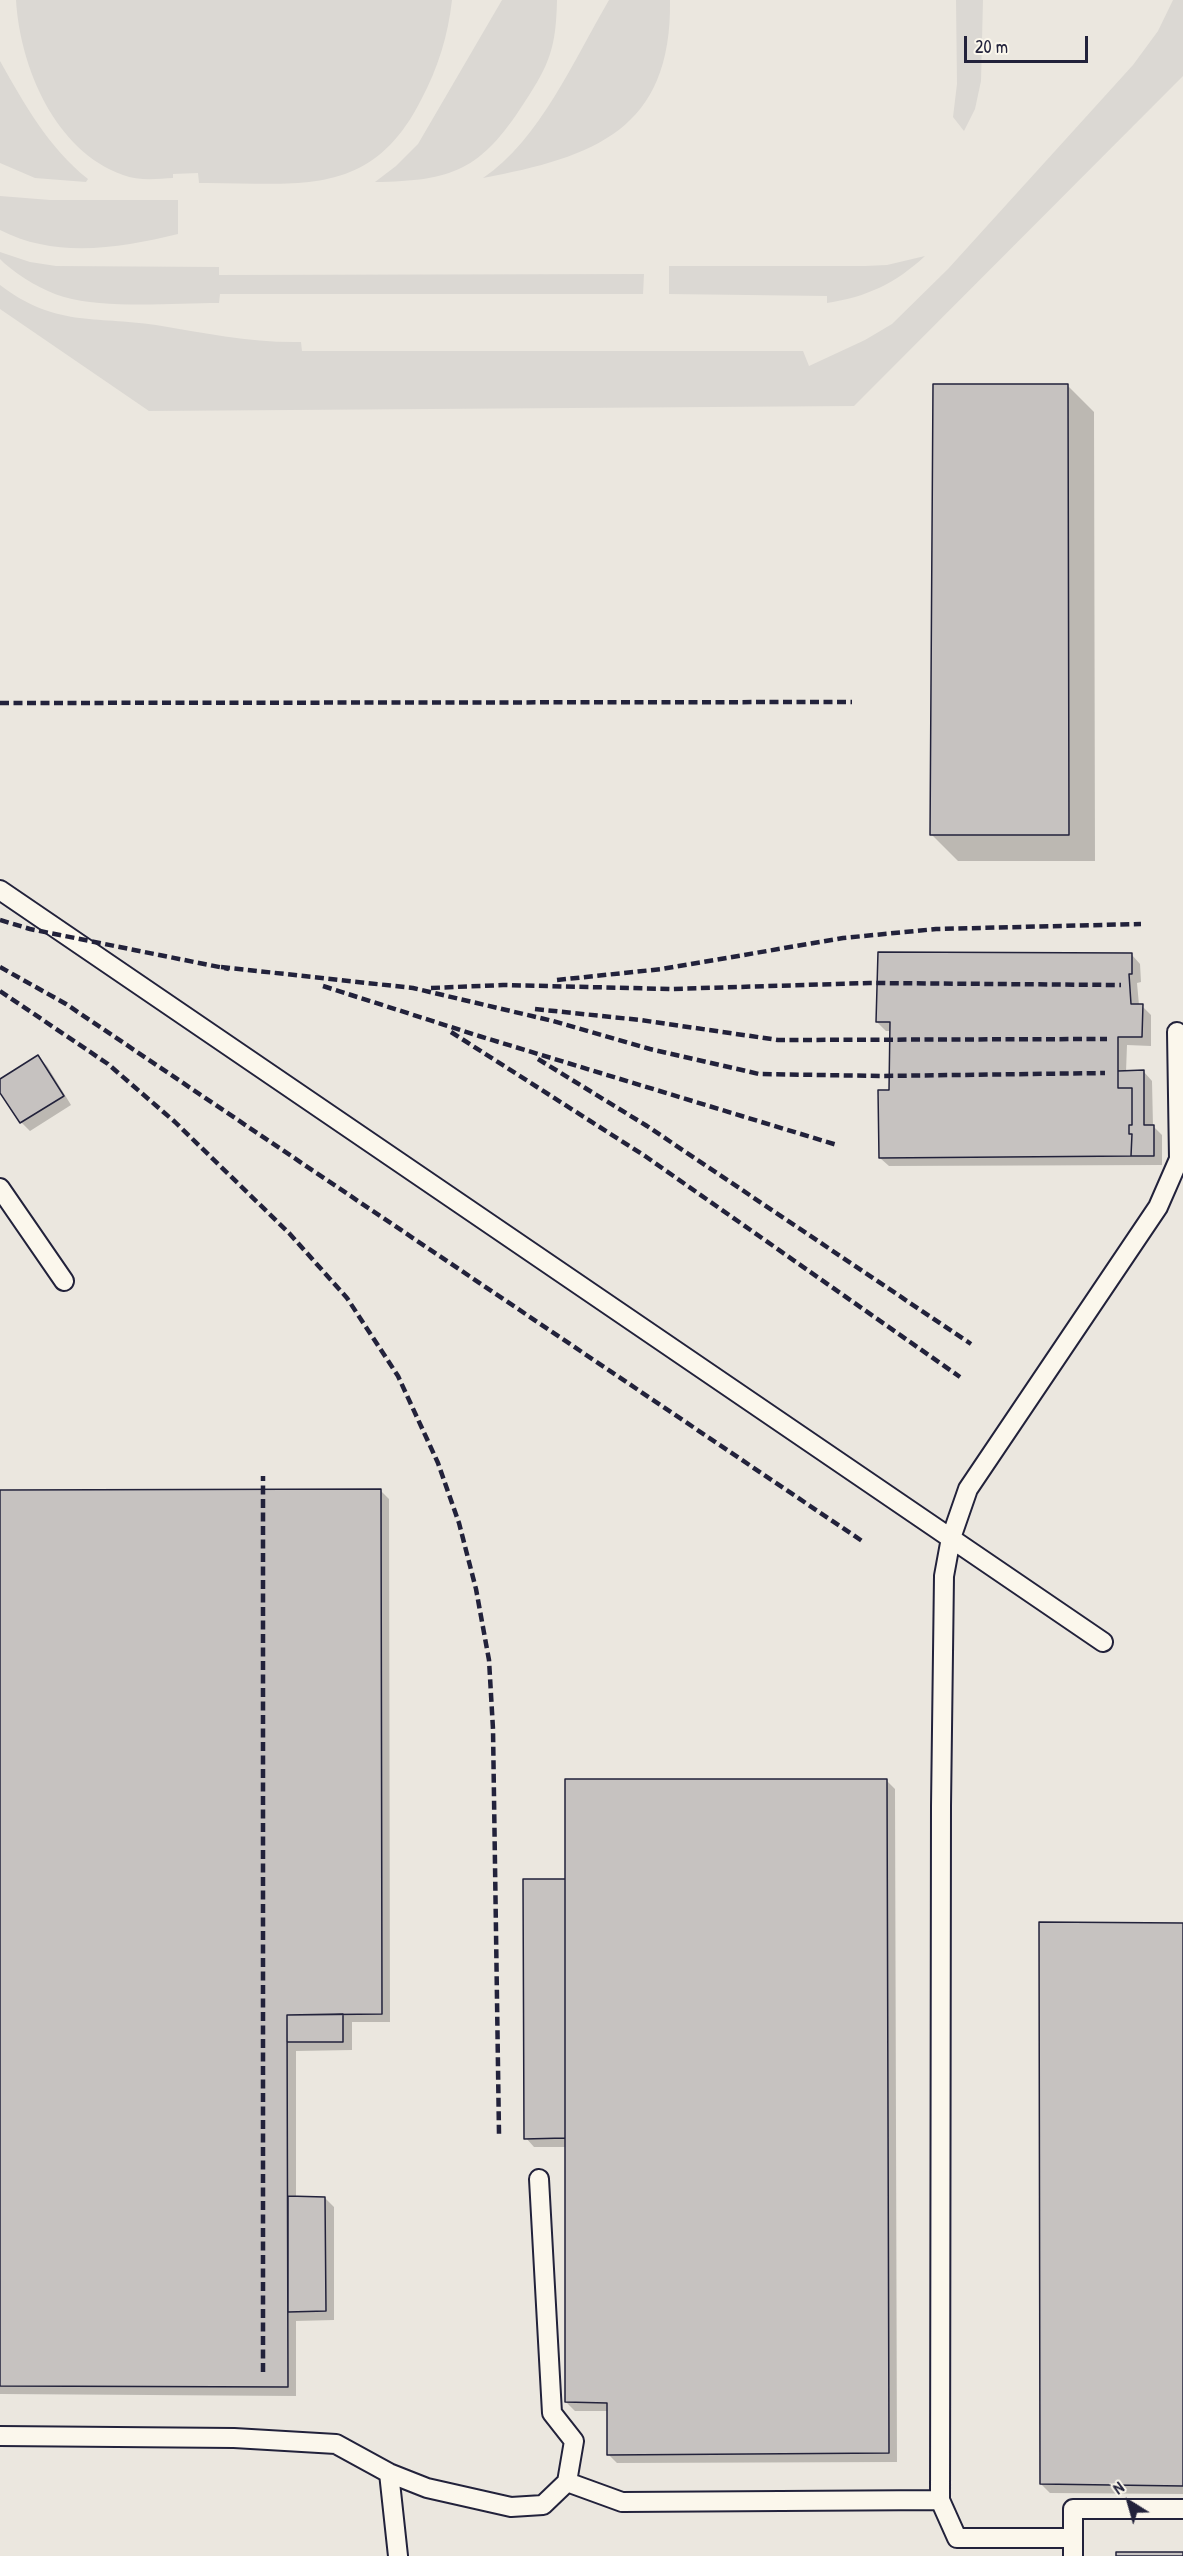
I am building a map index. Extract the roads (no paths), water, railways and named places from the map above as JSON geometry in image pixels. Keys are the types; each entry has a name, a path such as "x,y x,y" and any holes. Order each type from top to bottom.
{"lane":[{"path":"0,890 1103,1642"},
{"path":"1177,1032 1179,1159 1158,1207 968,1489 951,1538 944,1576 941,1806 940,2500 957,2538 1073,2547 1073,2509 1183,2509"},
{"path":"0,1188 64,1281"},
{"path":"0,2436 234,2438 336,2444 389,2473 427,2488 511,2507 543,2505 567,2482 574,2441 552,2413 539,2180"},
{"path":"389,2473 398,2556"},
{"path":"567,2482 622,2502 940,2500"}],"railway":[{"path":"0,703 852,702"},
{"path":"0,920 30,929 229,969"},
{"path":"557,980 662,969 843,938 936,929 1141,924"},
{"path":"0,967 66,1004 865,1543"},
{"path":"221,967 413,988 553,1021 650,1049 759,1074 882,1076 1105,1073"},
{"path":"431,988 503,985 671,989 870,983 1121,985"},
{"path":"323,986 837,1145"},
{"path":"0,991 108,1064 175,1122 289,1233 347,1298 398,1376 438,1463 459,1523 476,1589 489,1660 493,1729 499,2134"},
{"path":"535,1009 640,1020 778,1040 1107,1039"},
{"path":"451,1032 645,1156 960,1377"},
{"path":"538,1059 647,1126 971,1344"},
{"path":"263,1476 263,2372"}]}
